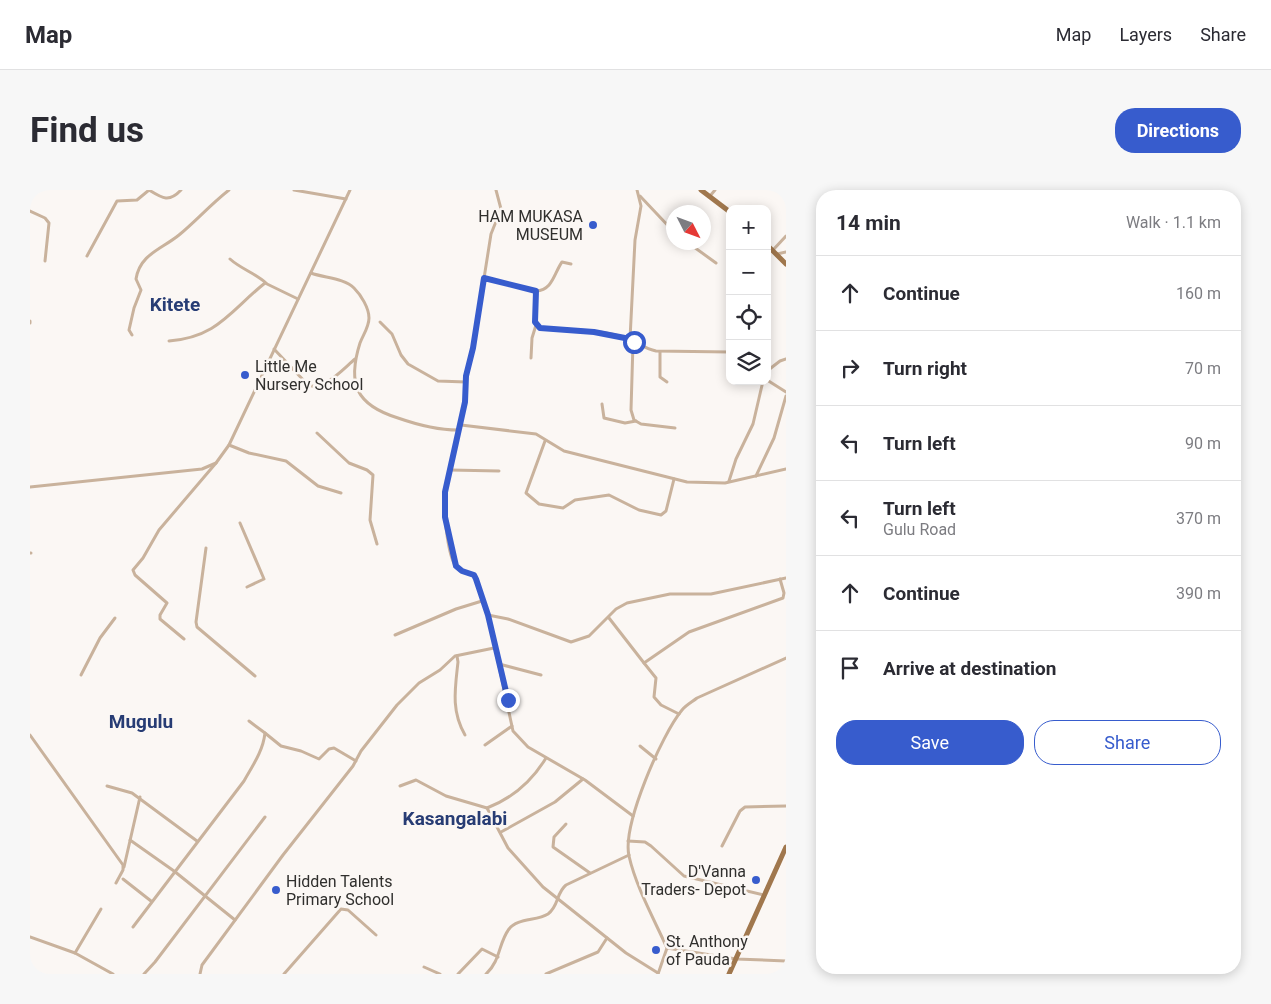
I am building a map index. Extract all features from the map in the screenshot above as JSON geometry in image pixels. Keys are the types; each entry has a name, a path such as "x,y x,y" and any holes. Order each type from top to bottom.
{"main road":[{"path":"701,190 726,209"},
{"path":"771,248 786,264"},
{"path":"729,974 786,847"}],"street":[{"path":"30,198 34,190"},
{"path":"87,256 117,201 137,200 149,190 165,199 170,199 181,190"},
{"path":"132,335 129,330 131,318 141,290 136,279 143,263 155,249 176,237 229,190"},
{"path":"294,190 346,199"},
{"path":"184,639 160,619 166,603 135,575 133,570 143,558 159,530 229,445 350,190"},
{"path":"496,190 500,209 491,234 466,382 461,425 458,430 445,492 445,517 456,566 462,571 474,575 488,615 512,726 523,742 546,758 583,779 633,816"},
{"path":"630,339 634,248 641,206 637,190"},
{"path":"709,196 715,190"},
{"path":"639,195 666,224"},
{"path":"30,211 45,218 49,223 45,260"},
{"path":"775,252 786,236"},
{"path":"698,250 716,263"},
{"path":"775,252 786,252"},
{"path":"230,260 241,269 255,274 267,283 298,299"},
{"path":"484,278 542,291 552,282 562,262 571,264"},
{"path":"311,273 347,283 354,288 368,311 369,319 355,359 354,379 357,392 378,410 426,427 458,430"},
{"path":"169,340 187,339 209,331 267,283"},
{"path":"532,358 532,338 536,325 536,291"},
{"path":"380,322 392,334 408,364 438,380 466,382"},
{"path":"536,325 540,328 594,332 630,339 646,350 660,352 726,352"},
{"path":"634,342 631,410 636,421 641,424 675,428"},
{"path":"274,350 313,388 321,386 355,359"},
{"path":"660,352 660,377 667,382"},
{"path":"771,367 786,359"},
{"path":"771,383 786,392"},
{"path":"729,481 736,459 753,424 762,385"},
{"path":"756,476 774,438 786,396"},
{"path":"602,404 604,418 625,423 636,421"},
{"path":"461,425 536,434 564,451 674,479 708,483 729,481 786,469"},
{"path":"317,433 349,463 368,470 373,475 370,520 377,544"},
{"path":"545,441 526,493 539,504 563,508 575,500 609,495 639,510 661,515 666,511 674,479"},
{"path":"229,445 249,453 286,461 318,486 341,493"},
{"path":"30,487 196,470 216,463"},
{"path":"450,470 499,471"},
{"path":"240,523 264,579 248,587"},
{"path":"206,548 196,622 197,627 255,676"},
{"path":"488,615 508,619 572,642 589,636 616,609 636,600 670,594 711,594 786,578"},
{"path":"644,663 689,632 783,598 784,593 780,579"},
{"path":"395,635 445,613 482,601"},
{"path":"81,675 100,638 115,618"},
{"path":"609,618 656,678 654,697 661,705 679,714"},
{"path":"200,974 202,965 235,920 356,761 361,751 402,700 419,683 456,656 494,648"},
{"path":"456,656 458,662 454,703 457,717 465,735"},
{"path":"487,808 508,848 557,899 607,938 658,973 667,948 629,855 628,841 633,816 656,759 679,714 686,705 697,698 786,658"},
{"path":"499,664 541,675"},
{"path":"249,721 281,746 302,750 319,759 329,749 334,748 350,760 356,761"},
{"path":"485,745 512,726"},
{"path":"133,927 244,781 264,745 265,734"},
{"path":"30,735 123,865 123,870"},
{"path":"640,746 656,759"},
{"path":"400,786 416,780 446,796 487,808 509,797 529,781 546,758"},
{"path":"501,832 555,802 583,779"},
{"path":"107,786 120,788 140,797 197,841"},
{"path":"116,883 123,870 140,797"},
{"path":"722,846 740,811 745,806 786,806"},
{"path":"144,974 265,817"},
{"path":"566,824 554,837 553,847 590,873"},
{"path":"130,840 174,871 235,920"},
{"path":"628,841 644,842 651,846 684,876 764,895"},
{"path":"486,974 498,957 505,935 511,926 548,914 554,908 559,892 566,885 629,855"},
{"path":"122,879 151,901"},
{"path":"75,953 101,909"},
{"path":"284,974 341,909 348,910 372,929 376,935"},
{"path":"30,937 75,953 113,974"},
{"path":"546,974 598,952 607,938"},
{"path":"667,948 736,959 786,961"},
{"path":"458,974 482,949 498,957"},
{"path":"424,967 440,974"}],"place":[{"name":"HAM MUKASA MUSEUM","path":"593,225"},
{"name":"Little Me Nursery School","path":"245,375"},
{"name":"D'Vanna Traders- Depot","path":"756,880"},
{"name":"Hidden Talents Primary School","path":"276,890"},
{"name":"St. Anthony of Pauda","path":"656,950"}],"district":[{"name":"Kitete","path":"175,304"},
{"name":"Mugulu","path":"141,721"},
{"name":"Kasangalabi","path":"455,818"}],"route":[{"path":"508,700 494,648 488,615 476,579 474,575 462,571 456,566 443,506 458,430 461,425 465,402 466,376 473,348 484,278 534,289 537,293 535,322 540,328 594,332 630,339 634,342"}]}
